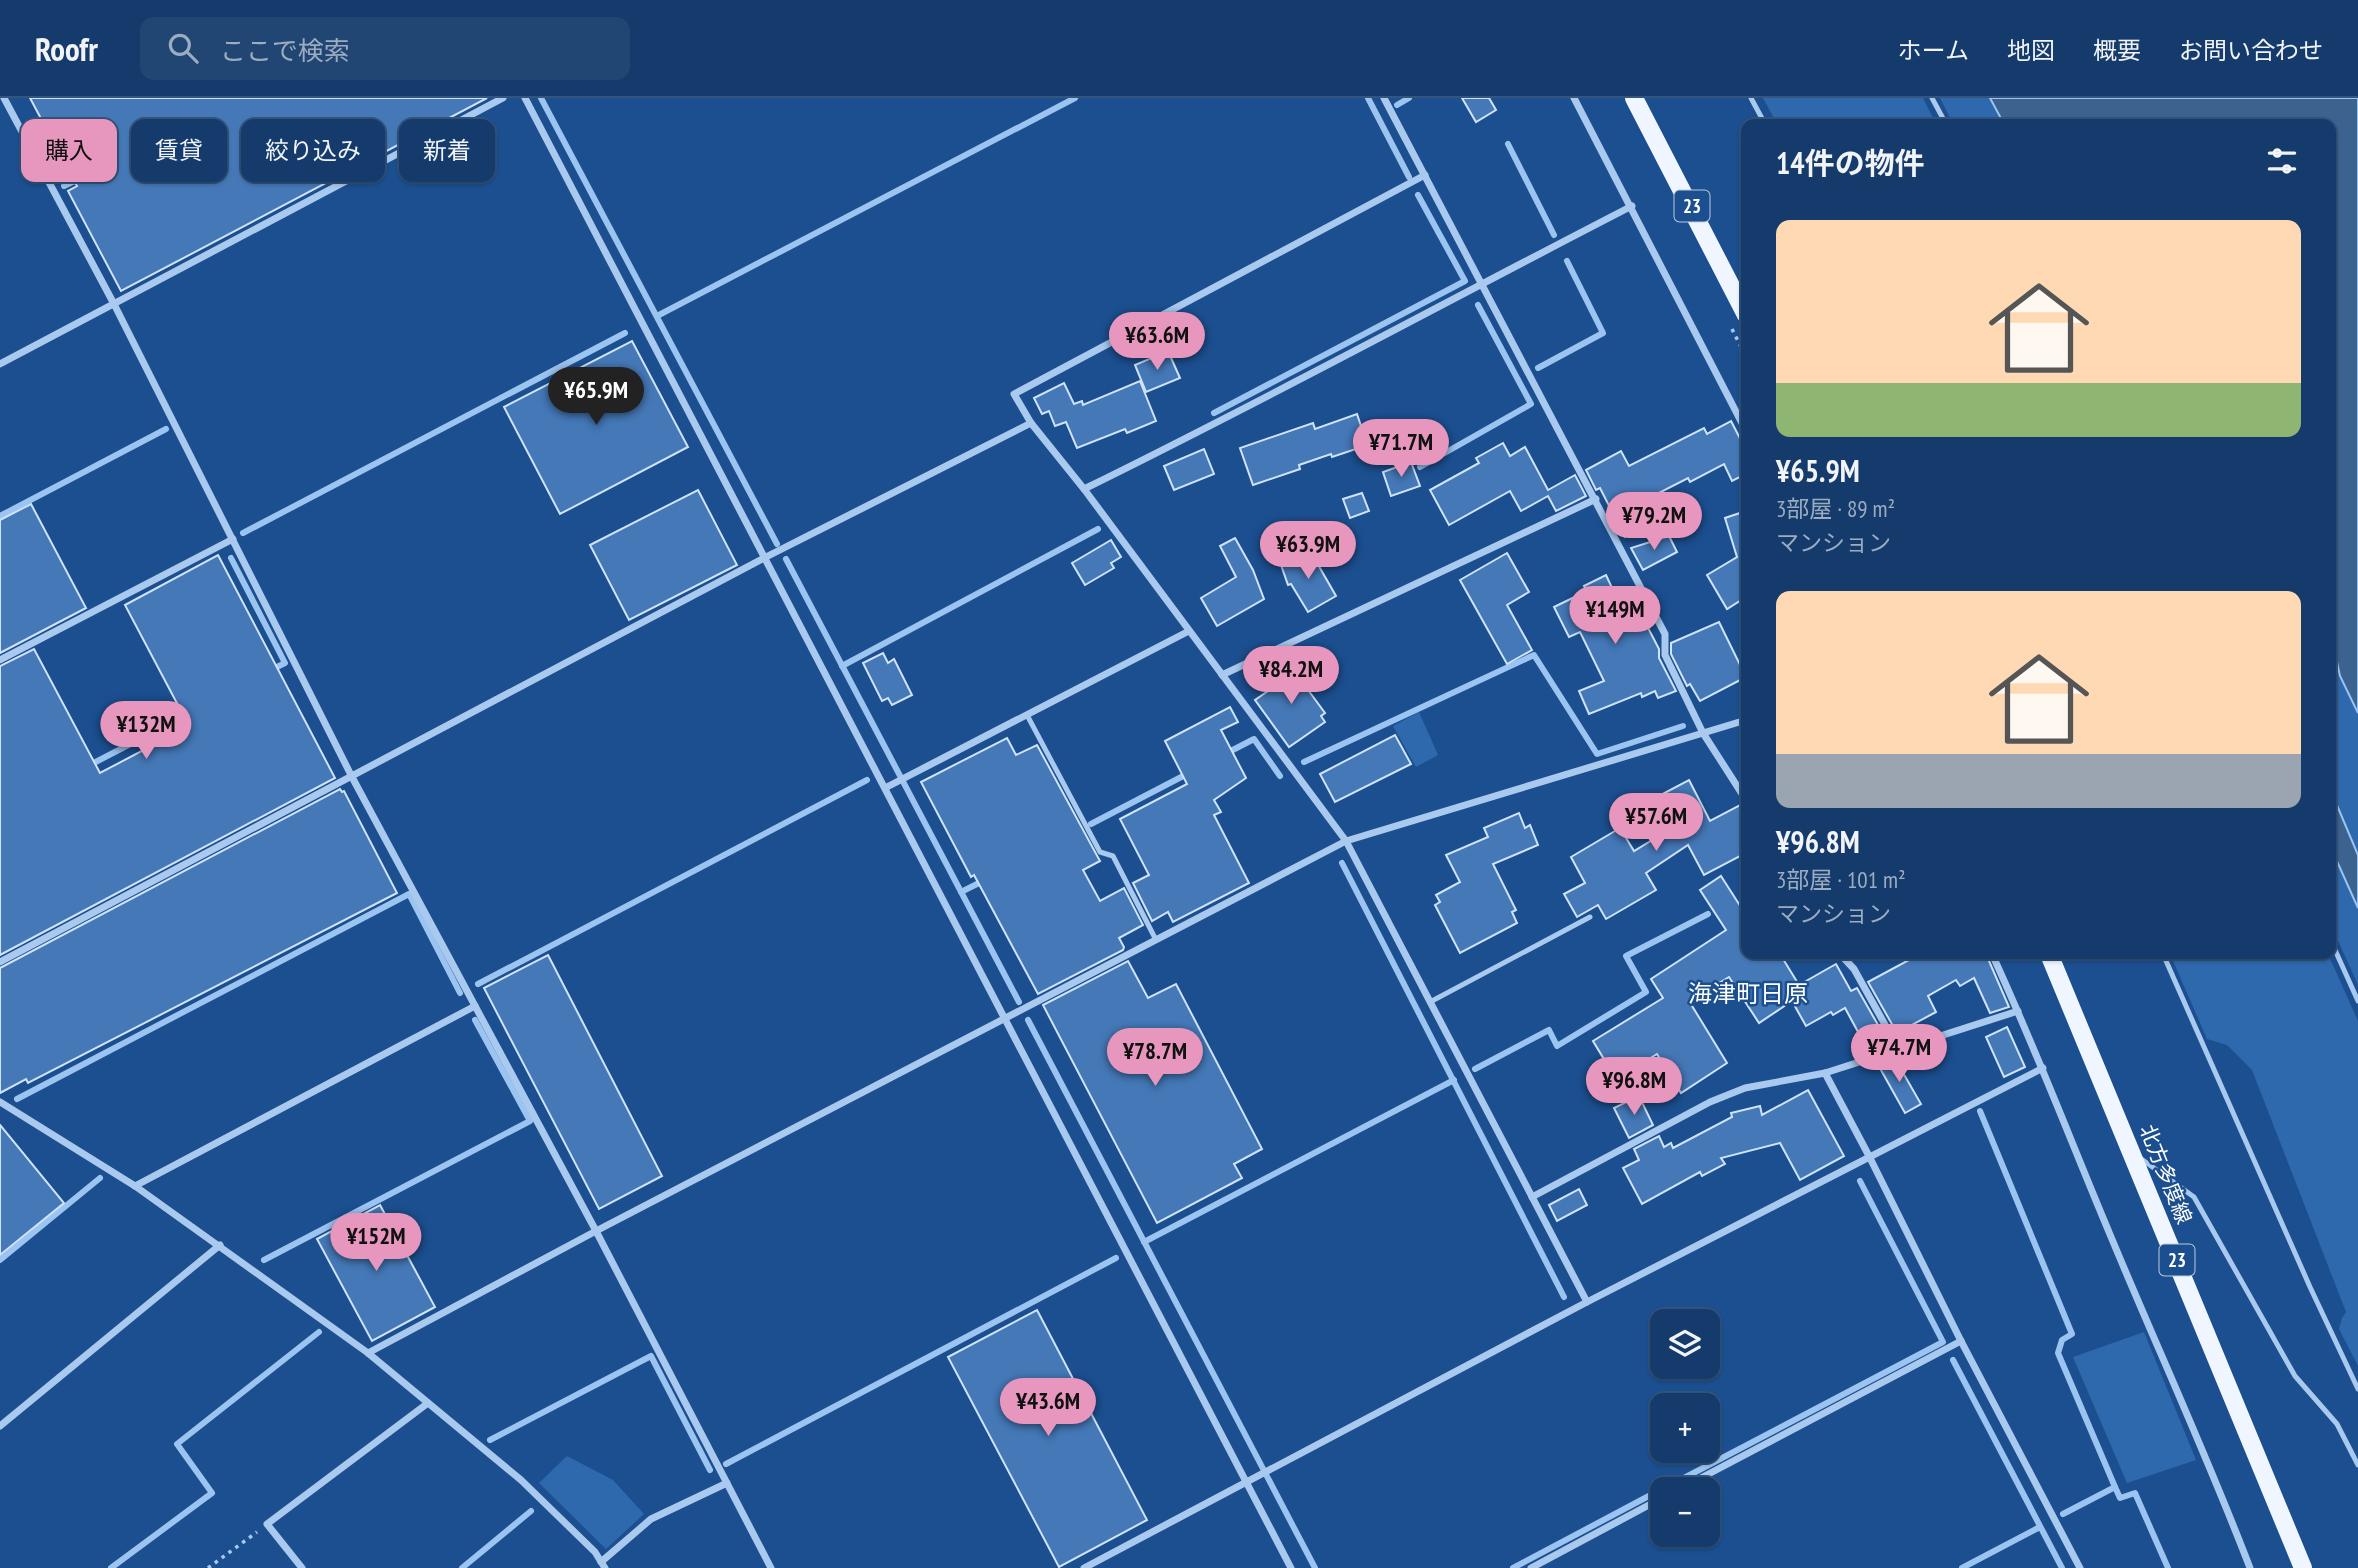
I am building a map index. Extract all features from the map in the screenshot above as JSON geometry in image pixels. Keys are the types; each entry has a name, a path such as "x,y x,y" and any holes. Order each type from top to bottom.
{"main road":[{"name":"23","path":"1634,98 1741,306"},
{"name":"北方多度線","path":"2051,959 2303,1568"}],"street":[{"path":"4,98 114,304 352,777 596,1231 771,1568"},
{"path":"0,363 503,98"},
{"path":"525,98 764,558 888,787 1291,1568"},
{"path":"1384,98 1665,634 1665,655 1703,733 1741,792"},
{"path":"1574,98 1741,421"},
{"path":"1425,175 1014,394 1031,423 1084,489 1346,841 1587,1302"},
{"path":"1084,489 1219,423 1632,206"},
{"path":"0,962 764,558 1031,423"},
{"path":"1222,675 1596,499"},
{"path":"0,660 233,539"},
{"path":"888,787 1189,631"},
{"path":"368,1353 596,1231 1346,841 1741,722"},
{"path":"1845,959 1854,969 1898,1048"},
{"path":"1994,959 2043,1068 2250,1568"},
{"path":"135,1186 475,1006"},
{"path":"1532,1197 1710,1102 1745,1088 1825,1073 2018,1010"},
{"path":"1084,1568 1587,1302 2043,1068"},
{"path":"1825,1073 2080,1568"},
{"path":"0,1102 135,1186 368,1353 521,1480 595,1552 603,1565 651,1519 727,1483"},
{"path":"0,1426 220,1245"},
{"path":"1703,1477 1961,1341"},
{"path":"302,1568 267,1524 428,1403"},
{"path":"1531,1568 1650,1505"}],"lane":[{"path":"1751,98 1762,119"},
{"path":"1932,98 1943,119"},
{"path":"1027,715 1100,852 1113,856 1156,940"},
{"path":"1430,1002 1590,917"},
{"path":"2336,952 2358,1001"},
{"path":"2165,959 2358,1389"},
{"path":"2133,1154 2194,1196 2295,1376 2337,1424 2358,1465"}],"path":[{"path":"208,1568 267,1524"}],"shaded area":[{"path":"1763,98 1923,98 1934,119 1774,119"},
{"path":"1940,98 1990,98 2001,119 1950,119"},
{"path":"1990,98 2358,98 2358,713 2340,676 2336,657 2336,119 2001,119"},
{"path":"2336,657 2340,676 2358,713 2358,855 2336,803"},
{"path":"1419,712 1438,755 1416,767 1393,726"},
{"path":"2336,803 2358,855 2358,908 2336,859"},
{"path":"2336,859 2358,908 2358,985 2336,936"},
{"path":"2172,959 2330,959 2358,1021 2358,1366 2339,1329 2346,1312 2252,1070 2227,1045 2207,1039"},
{"path":"2144,1332 2196,1460 2127,1483 2073,1357"},
{"path":"567,1456 613,1480 644,1514 606,1549 539,1483"}],"building":[{"path":"30,98 487,98 447,119 399,119 399,144 385,152 385,119 241,119 241,182 328,182 121,291 68,191 77,186 75,182 117,182 117,119 41,119"},
{"path":"1462,98 1489,98 1496,110 1476,122"},
{"path":"632,341 688,447 560,514 504,407"},
{"path":"1168,351 1180,378 1146,392 1135,365"},
{"path":"1140,381 1156,421 1127,433 1125,429 1077,448 1066,422 1055,426 1049,411 1042,414 1034,398 1064,383 1074,404 1082,401 1083,405"},
{"path":"1357,414 1365,438 1356,442 1359,448 1299,465 1300,469 1253,485 1240,448 1313,423 1315,429"},
{"path":"1731,421 1741,440 1741,476 1732,481 1724,464 1690,482 1688,478 1649,498 1660,519 1625,537 1600,488 1596,490 1586,470 1621,451 1629,466 1704,428 1707,434"},
{"path":"1503,443 1510,456 1525,447 1548,490 1575,475 1586,496 1556,511 1548,496 1521,511 1510,491 1449,525 1430,490 1479,463 1476,458"},
{"path":"1204,449 1214,474 1174,490 1164,466"},
{"path":"1411,462 1420,486 1391,496 1383,472"},
{"path":"698,490 737,565 629,620 590,545"},
{"path":"1362,493 1369,511 1350,518 1343,499"},
{"path":"31,504 86,608 0,653 0,520"},
{"path":"1741,513 1741,600 1727,609 1707,575 1737,557 1725,518"},
{"path":"1669,536 1677,552 1643,570 1631,548"},
{"path":"1235,538 1253,570 1264,599 1217,626 1201,598 1236,577 1220,546"},
{"path":"1111,540 1121,557 1111,563 1114,568 1085,585 1072,563"},
{"path":"1309,549 1336,596 1308,612 1291,584 1288,585 1281,565"},
{"path":"1507,553 1529,592 1507,605 1532,650 1507,664 1460,580"},
{"path":"218,555 335,778 0,955 0,666 34,649 100,773 189,726 125,605"},
{"path":"1606,575 1618,601 1631,595 1659,649 1659,658 1676,691 1658,698 1655,691 1642,697 1641,693 1589,714 1579,691 1604,681 1580,632 1569,637 1554,607 1587,591 1584,586"},
{"path":"1719,622 1741,667 1741,680 1700,701 1690,684 1687,686 1671,654 1671,643"},
{"path":"883,653 888,663 894,659 912,695 892,705 888,698 882,701 863,663"},
{"path":"1286,660 1325,713 1321,716 1325,722 1289,747 1255,700 1278,684 1269,671"},
{"path":"1230,707 1238,722 1221,730 1246,778 1214,800 1221,812 1214,815 1249,883 1173,922 1168,912 1152,921 1133,883 1149,875 1120,819 1187,784 1165,741"},
{"path":"1395,735 1411,764 1335,802 1320,774"},
{"path":"1007,738 1016,755 1037,745 1100,861 1083,870 1100,901 1124,888 1143,925 1119,938 1123,950 1038,994 974,875 971,877 921,782"},
{"path":"1689,780 1710,821 1741,805 1741,856 1704,875 1688,845 1646,873 1656,890 1606,919 1598,905 1577,917 1564,894 1585,883 1571,857 1620,828 1634,851 1670,829 1655,798"},
{"path":"340,789 344,791 397,893 28,1083 26,1079 0,1093 0,968"},
{"path":"1519,813 1525,828 1530,825 1538,845 1493,864 1516,910 1512,912 1517,923 1460,953 1435,905 1440,902 1436,895 1460,882 1446,855 1488,837 1484,828"},
{"path":"1721,876 1741,907 1741,959 1783,959 1799,985 1836,964 1851,991 1857,988 1888,1046 1869,1052 1845,1008 1833,1015 1831,1012 1806,1026 1792,1001 1759,1023 1729,977 1689,1001 1727,1063 1681,1093 1657,1054 1616,1079 1593,1041 1663,998 1651,979 1726,930 1700,890"},
{"path":"548,955 662,1176 599,1209 484,988"},
{"path":"1911,959 1988,959 2009,1007 1990,1013 1974,978 1960,986 1956,980 1928,996 1936,1012 1897,1033 1868,982"},
{"path":"1128,961 1148,998 1176,984 1262,1149 1234,1164 1242,1178 1157,1223 1043,1005"},
{"path":"2007,1027 2025,1067 2004,1077 1986,1037"},
{"path":"1894,1057 1921,1104 1905,1113 1877,1063"},
{"path":"1808,1090 1844,1156 1800,1180 1780,1143 1721,1158 1725,1164 1702,1176 1700,1172 1642,1204 1623,1168 1639,1160 1634,1149 1659,1136 1664,1147 1671,1143 1673,1148 1732,1117 1731,1113 1760,1106 1762,1115"},
{"path":"1639,1096 1653,1125 1629,1138 1614,1108"},
{"path":"0,1125 64,1203 0,1255"},
{"path":"1579,1189 1587,1205 1557,1221 1549,1205"},
{"path":"380,1205 435,1307 372,1341 317,1239"},
{"path":"1037,1310 1147,1520 1059,1567 948,1357"}],"waterway":[{"path":"541,98 777,544"},
{"path":"657,316 1075,98"},
{"path":"1368,98 1409,177"},
{"path":"1397,105 1409,98"},
{"path":"1508,144 1554,235"},
{"path":"64,186 72,182"},
{"path":"1214,413 1465,281 1418,195"},
{"path":"1538,368 1603,333 1567,261"},
{"path":"1420,467 1531,404 1478,305"},
{"path":"243,533 625,333"},
{"path":"0,516 166,429"},
{"path":"842,666 1098,529"},
{"path":"231,558 285,663 271,670"},
{"path":"786,559 1019,1002"},
{"path":"1304,762 1534,655 1597,754 1683,726"},
{"path":"88,766 190,713"},
{"path":"1225,754 1254,739 1280,776"},
{"path":"1091,824 1187,774"},
{"path":"478,984 867,780"},
{"path":"1342,863 1564,1297"},
{"path":"961,892 985,880"},
{"path":"17,1099 409,894 460,993"},
{"path":"1475,1069 1549,1030 1557,1046 1646,992 1626,956 1708,914"},
{"path":"264,1260 530,1121 475,1020"},
{"path":"1028,1020 1315,1568"},
{"path":"1144,1242 1454,1080"},
{"path":"1980,1111 2072,1334 2062,1340 2058,1353 2115,1487 2063,1514"},
{"path":"0,1260 100,1178"},
{"path":"1686,1477 1943,1342 1860,1181"},
{"path":"726,1464 1116,1258"},
{"path":"111,1568 212,1493 177,1444 319,1332"},
{"path":"490,1440 651,1356 710,1470"},
{"path":"1953,1360 2062,1568"},
{"path":"2115,1487 2120,1498 2135,1493 2168,1568"},
{"path":"1513,1568 1650,1495"},
{"path":"462,1568 531,1511"},
{"path":"1962,1568 2040,1527"}],"district":[{"name":"海津町日原","path":"1748,993"}]}
